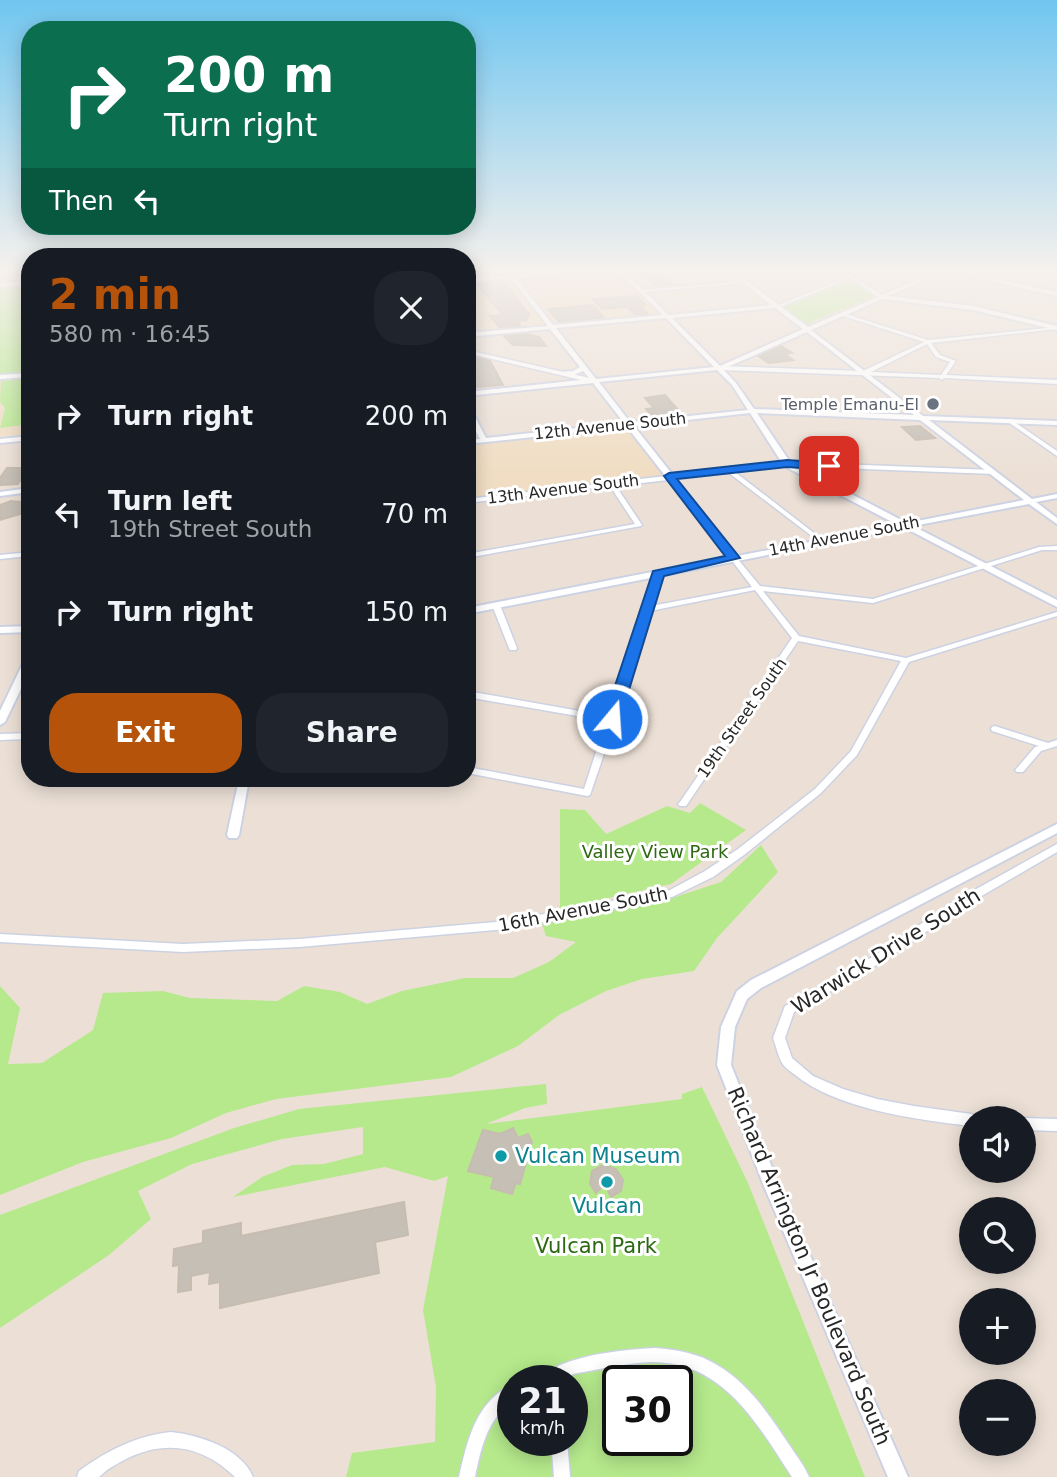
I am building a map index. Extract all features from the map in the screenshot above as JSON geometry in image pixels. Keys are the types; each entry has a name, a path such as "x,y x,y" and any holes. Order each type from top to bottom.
{"street":[{"name":"19th Street South","path":"561,338 796,638 683,804"},
{"path":"689,338 720,368 754,411 787,464 903,525 987,565 1057,604"},
{"path":"720,368 787,338"},
{"path":"819,338 1057,522"},
{"path":"915,338 928,342 935,352"},
{"path":"864,373 928,342 966,338"},
{"path":"913,349 935,352 953,361 942,378"},
{"path":"476,353 594,381"},
{"path":"562,373 574,373 584,368"},
{"path":"476,393 720,368 1057,382"},
{"path":"0,377 21,376"},
{"name":"12th Avenue South","path":"476,441 754,411 1057,423"},
{"path":"1010,421 1057,454"},
{"path":"476,424 484,440"},
{"path":"0,441 21,439"},
{"name":"13th Avenue South","path":"476,500 787,464 993,472"},
{"path":"729,470 821,541"},
{"path":"476,554 639,525 611,483"},
{"path":"0,494 21,492"},
{"name":"14th Avenue South","path":"476,609 1057,496"},
{"path":"648,609 758,588 873,601 1057,545"},
{"path":"0,557 21,555"},
{"path":"476,772 587,793 658,573"},
{"path":"496,606 513,649"},
{"path":"796,638 906,660 1057,614"},
{"path":"0,630 21,629"},
{"name":"16th Avenue South","path":"0,938 183,948 299,943 507,925 672,893 709,874 741,852 818,791 854,753 906,660"},
{"path":"0,722 21,678"},
{"path":"476,696 612,719"},
{"path":"995,729 1046,745"},
{"path":"0,737 21,736"},
{"path":"1020,770 1038,749 1057,743"},
{"path":"233,835 242,787"},
{"name":"Richard Arrington Jr Boulevard South","path":"898,1477 772,1186 724,1065 724,1040 742,995 756,984 1057,828"},
{"name":"Warwick Drive South","path":"959,1118 842,1094 812,1084 795,1072 783,1055 776,1037 781,1020 789,1009 878,959 957,905 1057,848"},
{"path":"1052,1124 1057,1133"},
{"path":"583,1365 641,1354 664,1354 703,1364 723,1376 753,1405 801,1477"},
{"path":"467,1477 484,1420 497,1404"},
{"path":"85,1477 106,1460 165,1437 206,1444 244,1477"},
{"path":"560,1456 562,1477"}],"shaded area":[{"path":"0,338 21,338 21,435 0,436"},
{"path":"628,424 669,476 476,500 476,441"}],"green space":[{"path":"0,338 21,338 21,372 0,374"},
{"path":"21,380 21,425 0,428 5,408 0,402 1,381"},
{"name":"Valley View Park","path":"700,803 746,830 671,884 560,909 560,809 585,810 606,834 667,806 690,813"},
{"path":"761,845 778,872 717,938 694,971 642,979 606,991 559,1015 518,1046 451,1077 276,1099 226,1113 171,1138 83,1162 0,1195 0,986 20,1008 8,1064 42,1063 93,1030 103,993 163,991 190,998 277,1001 304,986 340,992 367,1004 402,991 465,978 513,978 549,962 576,942 546,936 542,924 669,899 721,882"},
{"name":"Vulcan Park","path":"546,1084 547,1104 525,1108 486,1124 682,1099 682,1094 702,1087 748,1183 865,1477 346,1477 352,1453 435,1442 436,1387 423,1310 448,1176 434,1181 385,1167 233,1197 262,1177 292,1165 324,1164 363,1154 363,1127 282,1139 192,1164 138,1191 151,1219 109,1255 0,1328 0,1215 234,1128 299,1109"}],"building":[{"path":"506,338 540,338 546,346 513,345"},
{"path":"781,346 792,353 785,354 793,360 769,363 758,356"},
{"path":"476,358 490,361 503,385 476,387"},
{"path":"665,395 682,414 652,416 646,409 654,408 645,398"},
{"path":"920,426 935,438 916,440 902,427"},
{"path":"7,468 21,468 18,484 0,485 0,478"},
{"path":"11,501 21,502 21,514 0,520 0,505"},
{"name":"Vulcan Museum","path":"513,1128 518,1138 528,1134 532,1142 520,1184 516,1183 512,1194 491,1188 494,1177 468,1171 483,1130 500,1134"},
{"name":"Vulcan","path":"603,1165 616,1169 623,1180 621,1191 611,1197 605,1184 596,1193 590,1184 592,1171"},
{"path":"404,1202 408,1235 375,1242 379,1273 220,1308 220,1282 209,1284 210,1272 191,1276 191,1290 178,1292 179,1265 173,1266 174,1249 203,1243 203,1231 241,1223 241,1236"}],"place":[{"name":"Temple Emanu-El","path":"933,404"},
{"name":"Vulcan Museum","path":"501,1156"},
{"name":"Vulcan","path":"607,1182"}],"route":[{"path":"612,719 658,573 734,558 669,476 787,464 829,466"}]}
